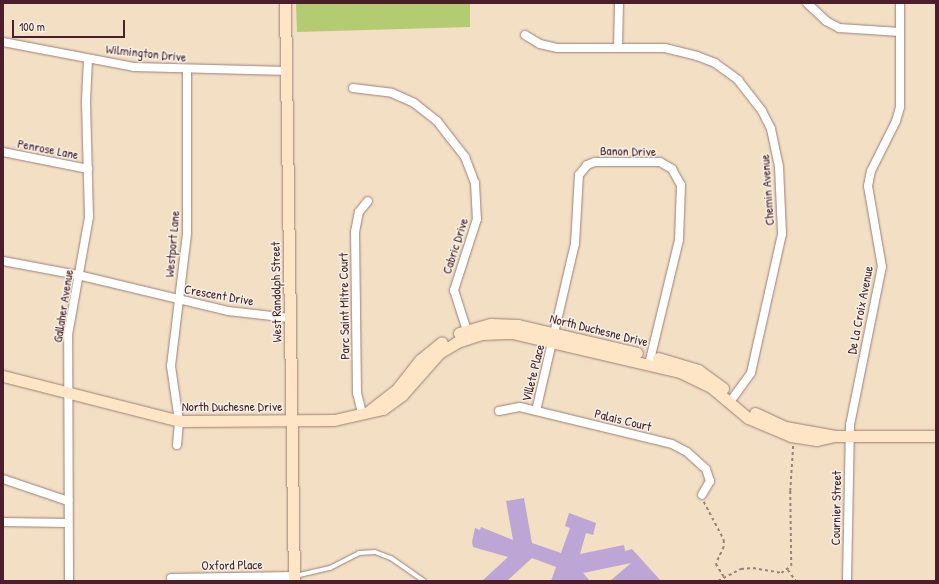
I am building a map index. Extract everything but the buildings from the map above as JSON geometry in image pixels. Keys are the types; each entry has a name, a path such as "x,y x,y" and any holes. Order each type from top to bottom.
{"street":[{"name":"West Randolph Street","path":"285,3 288,71 294,579"},
{"path":"618,47 619,3"},
{"path":"807,3 826,21 839,28 900,32"},
{"name":"De La Croix Avenue","path":"849,436 854,399 882,267 868,186 871,171 896,120 900,107 900,3"},
{"name":"Chemin Avenue","path":"525,35 552,47 665,48 715,63 745,87 757,102 770,129 779,167 782,234 751,372 732,400"},
{"name":"Wilmington Drive","path":"3,42 88,59 134,66 187,69 288,71"},
{"name":"Gallaher Avenue","path":"70,581 68,524 68,335 88,217 88,59"},
{"name":"Westport Lane","path":"177,445 179,421 171,366 186,233 187,69"},
{"name":"Cabric Drive","path":"353,88 392,93 414,103 437,121 465,158 475,183 477,210 470,247 455,286 457,303 468,334"},
{"name":"Penrose Lane","path":"3,152 88,169"},
{"name":"Banon Drive","path":"554,337 574,244 577,185 581,171 590,163 601,161 660,162 672,169 681,185 680,230 650,360"},
{"name":"Parc Saint Mitre Court","path":"365,412 357,393 355,232 359,212 368,201"},
{"name":"Crescent Drive","path":"3,261 78,275 228,312 290,318"},
{"name":"North Duchesne Drive","path":"3,376 179,421 293,419 334,420 383,409 396,400 439,353 468,334 502,332 554,337 650,360 701,381 755,413 780,425 835,436 936,436"},
{"name":"Villete Place","path":"536,411 554,337"},
{"name":"North Duchesne Drive","path":"732,400 758,423 796,437 817,440 835,436"},
{"name":"Palais Court","path":"499,411 509,407 536,411 680,447 696,459 710,476 707,490 702,495"},
{"name":"Cournier Street","path":"847,581 849,436"},
{"path":"3,479 68,501"},
{"path":"3,522 68,524"},
{"name":"Oxford Place","path":"171,578 294,579"}],"lane":[{"path":"294,579 330,568 360,553 375,552 391,558 424,581"}],"path":[{"path":"718,581 741,569 753,568 781,573 788,570 792,562 790,491 792,449 796,437"},
{"path":"702,495 706,509 724,540 724,547 716,564 724,577"},
{"path":"788,570 796,581"}],"green space":[{"path":"296,3 470,3 470,27 297,32"}]}
